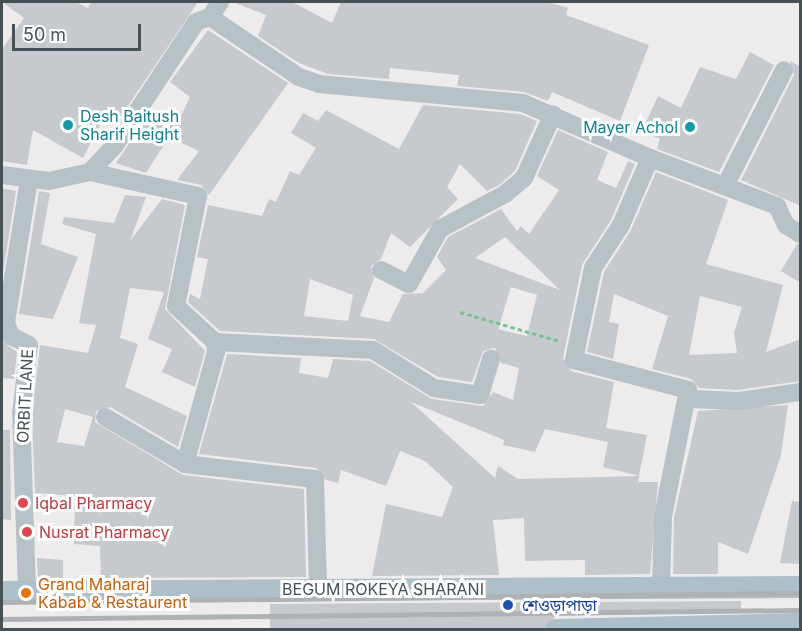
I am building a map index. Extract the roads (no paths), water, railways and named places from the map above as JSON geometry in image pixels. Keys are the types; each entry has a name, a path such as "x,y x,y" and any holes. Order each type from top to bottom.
{"main road":[{"name":"BEGUM ROKEYA SHARANI","path":"2,592 801,587"},
{"path":"556,630 801,624"}],"street":[{"path":"90,172 116,145 196,22 215,9 299,77 319,84 523,103 553,114 650,158 777,206 786,225 801,234"},
{"path":"726,186 784,70"},
{"path":"381,270 409,284 440,229 505,195 524,178 553,114"},
{"path":"650,158 621,225 593,268 574,360 682,384 690,399 663,516 661,589"},
{"path":"2,175 29,180 90,172 197,194 176,306 215,342 373,350 428,385 480,395 491,359"},
{"name":"ORBIT LANE","path":"27,591 21,414 29,345 11,336 6,322 29,180"},
{"path":"185,464 215,342"},
{"path":"690,399 739,400 801,392"},
{"path":"105,417 185,464 315,479 318,589"}],"railway":[{"path":"2,602 800,593"},
{"path":"2,619 800,610"}],"place":[{"name":"Desh Baitush Sharif Height","path":"68,125"},
{"name":"Mayer Achol","path":"690,127"},
{"name":"Iqbal Pharmacy","path":"23,503"},
{"name":"Nusrat Pharmacy","path":"27,532"},
{"name":"Grand Maharaj Kabab & Restaurent","path":"26,593"},
{"name":"শেওড়াপাড়া","path":"508,605"}]}
